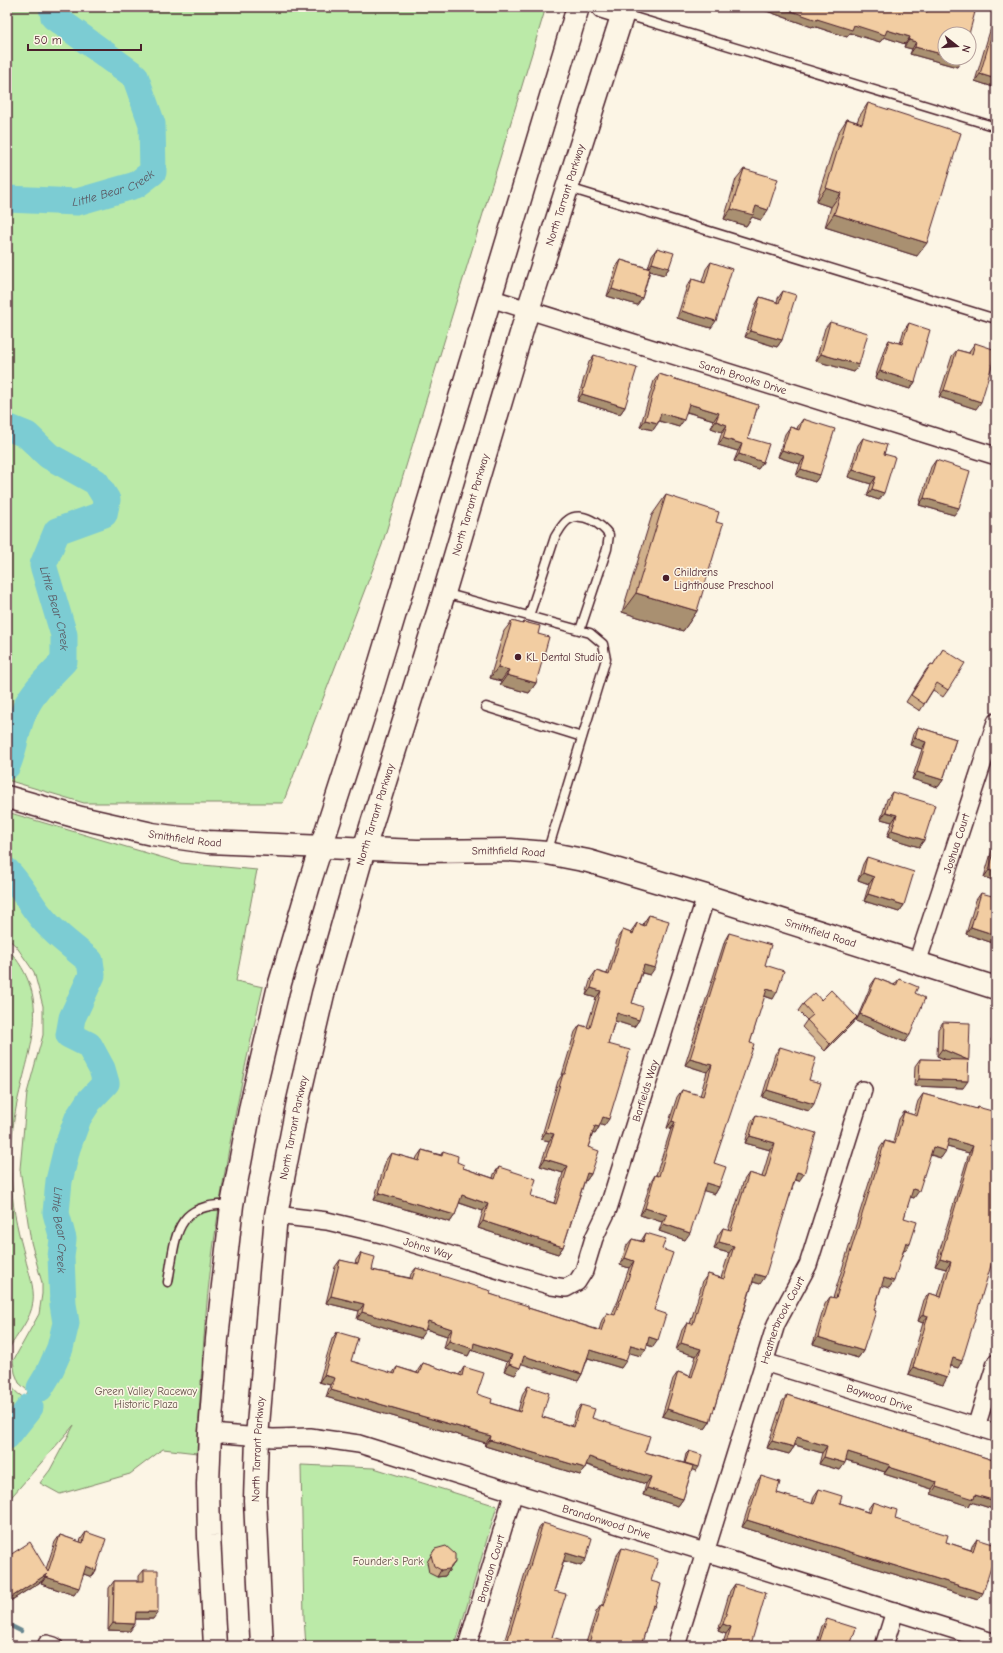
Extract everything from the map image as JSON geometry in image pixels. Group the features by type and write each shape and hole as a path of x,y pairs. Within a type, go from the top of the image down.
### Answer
{"main road":[{"path":"215,1646 209,1536 208,1484 210,1433 217,1339 232,1205 250,1112 278,990 320,847 372,689 578,7"},
{"name":"North Tarrant Parkway","path":"262,1646 255,1500 257,1436 276,1216 298,1101 323,994 364,849 444,592 528,310 567,187 617,9"},
{"name":"Smithfield Road","path":"7,797 81,818 152,834 208,842 417,851 511,850 547,852 588,861 706,896 996,988"}],"street":[{"name":"Sarah Brooks Drive","path":"490,298 996,456"},
{"name":"Joshua Court","path":"917,963 996,722"},
{"name":"Barfields Way","path":"577,1282 584,1271 594,1238 608,1209 706,896"},
{"name":"Heatherbrook Court","path":"676,1646 776,1324 808,1265 863,1090"},
{"name":"Johns Way","path":"276,1216 327,1221 382,1234 552,1286 566,1288 577,1282"},
{"name":"Baywood Drive","path":"764,1362 996,1433"},
{"path":"976,1427 996,1363"},
{"name":"Brandonwood Drive","path":"210,1433 310,1437 359,1444 996,1643"},
{"name":"Brandon Court","path":"467,1646 514,1492"},
{"path":"884,1646 895,1611"}],"lane":[{"path":"617,9 996,127"},
{"path":"567,187 996,319"},
{"path":"529,616 555,537 561,527 570,518 579,517 592,520 603,526 609,535 607,549 580,630"},
{"path":"444,592 590,633 603,644 606,659 547,852"},
{"path":"486,707 582,737"},
{"path":"168,1282 178,1229 186,1216 201,1208 215,1204 232,1205"}],"green space":[{"path":"7,7 546,7 382,545 283,803 84,803 7,780"},
{"name":"Green Valley Raceway Historic Plaza","path":"7,812 181,863 257,870 236,981 263,987 236,1114 214,1242 205,1321 197,1453 163,1449 130,1474 60,1494 40,1483 50,1470 74,1425 7,1502 7,1376 14,1389 25,1398 28,1391 19,1383 15,1373 13,1361 39,1314 42,1294 42,1283 31,1242 20,1169 27,1093 43,1035 43,1006 34,972 16,946 7,938"},
{"path":"7,948 22,967 30,987 34,1006 34,1025 31,1045 14,1118 11,1159 11,1179 14,1206 32,1285 33,1302 30,1315 8,1350 7,1355"},
{"name":"Founder's Park","path":"301,1465 374,1468 497,1506 455,1646 306,1646 304,1618"}],"building":[{"path":"780,7 906,7 927,12 928,7 955,7 975,12 971,26 937,26 937,53 915,47 916,42 909,40 910,37 887,30 885,35 854,25 852,30"},
{"path":"996,20 996,79 980,74"},
{"path":"868,103 961,133 927,243 834,214 841,193 826,188 847,119 862,124"},
{"path":"744,169 778,179 768,210 756,206 753,215 731,209"},
{"path":"657,248 674,253 669,268 652,263"},
{"path":"621,260 650,269 642,298 612,289"},
{"path":"711,262 732,269 716,321 682,311 692,279 705,283"},
{"path":"783,291 796,295 782,340 750,331 760,297 779,303"},
{"path":"830,322 868,333 859,365 821,354"},
{"path":"909,323 930,330 915,382 880,371 889,340 902,344"},
{"path":"975,343 996,350 981,402 944,390 957,350 972,354"},
{"path":"594,355 637,368 625,407 582,394"},
{"path":"659,374 758,405 748,438 769,444 763,462 739,454 742,444 723,438 727,425 716,421 719,413 689,404 684,420 661,413 658,423 645,420"},
{"path":"803,419 835,429 820,475 801,469 805,457 782,450 790,427 799,430"},
{"path":"863,438 887,445 884,454 895,457 884,493 872,489 876,477 853,470"},
{"path":"936,460 970,471 959,508 924,498"},
{"name":"Childrens Lighthouse Preschool","path":"666,495 719,512 716,522 723,524 697,611 636,593"},
{"name":"KL Dental Studio","path":"512,621 540,626 538,634 549,637 536,683 507,675 509,670 498,667"},
{"path":"943,649 965,663 948,690 937,683 924,704 911,695 931,664 933,665"},
{"path":"918,727 956,739 943,780 917,772 926,742 915,738"},
{"path":"892,792 935,805 924,840 892,830 897,815 886,812"},
{"path":"996,845 996,872 989,870"},
{"path":"867,857 914,872 904,905 868,894 874,877 863,873"},
{"path":"981,893 996,897 996,935 971,927"},
{"path":"649,915 669,921 655,968 644,965 632,1003 643,1007 639,1020 617,1013 608,1044 630,1050 609,1119 603,1117 599,1127 595,1126 588,1147 599,1151 591,1174 587,1173 563,1247 483,1221 488,1204 462,1195 455,1215 379,1193 391,1153 419,1161 422,1150 442,1156 443,1151 458,1156 457,1162 464,1165 463,1168 495,1179 499,1167 536,1179 531,1196 556,1204 568,1166 545,1159 554,1134 546,1132 563,1074 565,1074 580,1025 590,1028 601,991 591,988 596,971 609,975 623,930 633,934 637,923 645,926"},
{"path":"729,933 771,945 765,965 784,971 777,992 767,989 750,1043 754,1044 714,1163 726,1167 719,1187 706,1183 690,1233 664,1224 667,1215 645,1208 655,1175 659,1176 675,1122 672,1121 682,1090 703,1096 712,1065 690,1059"},
{"path":"876,978 896,986 899,979 918,987 915,993 925,998 910,1035 860,1014"},
{"path":"831,990 857,1017 830,1044 807,1020 813,1015 803,1004 815,993 821,1000"},
{"path":"943,1022 970,1023 968,1081 919,1079 920,1059 968,1060 942,1049"},
{"path":"780,1047 816,1058 809,1080 821,1083 814,1104 767,1090"},
{"path":"923,1094 977,1109 977,1107 996,1112 996,1249 962,1361 953,1358 947,1378 913,1367 928,1316 923,1314 929,1293 941,1297 951,1262 940,1259 973,1146 949,1139 946,1151 933,1147 919,1191 913,1189 904,1218 917,1222 910,1244 906,1242 894,1281 884,1278 874,1310 876,1311 863,1351 818,1337 830,1297 836,1298 885,1141 895,1144 904,1112 917,1116"},
{"path":"756,1115 816,1133 804,1174 797,1172 765,1277 755,1274 710,1422 667,1409 678,1372 692,1377 701,1349 681,1343 687,1323 693,1324 708,1274 724,1279 734,1246 719,1242 723,1228 731,1230 749,1173 765,1178 775,1143 750,1136"},
{"path":"646,1233 666,1239 662,1249 673,1253 654,1310 666,1314 658,1340 649,1337 646,1349 631,1345 626,1361 590,1350 582,1374 524,1356 520,1368 509,1364 512,1355 474,1343 473,1349 449,1341 452,1329 428,1321 425,1331 362,1312 364,1304 331,1296 340,1260 358,1264 361,1253 375,1257 372,1270 412,1279 416,1268 491,1291 490,1294 528,1306 528,1308 601,1331 607,1313 615,1315 621,1300 634,1261 625,1258 632,1239 643,1242"},
{"path":"337,1332 358,1338 351,1361 395,1374 397,1367 419,1374 423,1363 462,1376 464,1367 484,1373 477,1394 492,1399 491,1403 520,1412 528,1386 549,1393 542,1417 574,1427 581,1405 595,1409 592,1418 650,1436 645,1452 693,1466 683,1499 647,1488 651,1477 589,1457 585,1468 490,1440 491,1436 331,1390 335,1378 324,1375"},
{"path":"787,1395 996,1461 996,1501 975,1495 974,1499 936,1487 937,1482 848,1452 845,1463 824,1457 827,1446 797,1437 794,1447 772,1441"},
{"path":"689,1451 702,1455 699,1467 685,1463"},
{"path":"761,1476 780,1482 777,1493 814,1504 819,1489 842,1496 840,1503 870,1513 873,1502 897,1510 895,1519 948,1535 946,1542 973,1551 977,1539 996,1545 996,1551 983,1593 747,1520"},
{"path":"543,1523 592,1538 586,1559 566,1553 554,1591 566,1594 552,1637 562,1640 561,1646 506,1646"},
{"path":"86,1532 106,1539 96,1570 86,1566 79,1588 46,1577 47,1574 7,1600 7,1557 30,1542 48,1572 60,1535 83,1543"},
{"path":"446,1546 455,1554 455,1562 449,1569 441,1570 434,1566 431,1555 435,1549"},
{"path":"622,1548 658,1559 651,1581 661,1584 655,1606 653,1605 641,1646 591,1646 592,1644 589,1643 601,1605 604,1606"},
{"path":"144,1570 158,1570 158,1612 136,1612 135,1624 113,1623 114,1581 144,1581"},
{"path":"735,1584 766,1593 751,1644 756,1646 725,1646 731,1627 723,1624"},
{"path":"827,1619 856,1628 850,1646 818,1646"},
{"path":"923,1642 935,1646 922,1646"}],"waterway":[{"name":"Little Bear Creek","path":"7,199 77,202 136,185 153,172 152,124 135,76 54,17 52,7"},
{"name":"Little Bear Creek","path":"7,427 27,435 49,456 96,482 107,500 104,514 57,531 43,565 64,635 64,661 42,684 28,702 22,716 7,766"},
{"name":"Little Bear Creek","path":"7,871 44,920 62,938 90,961 92,975 72,1018 69,1035 89,1045 102,1069 106,1083 89,1101 78,1118 67,1148 59,1181 56,1213 63,1239 61,1257 63,1304 66,1323 60,1348 49,1373 40,1388"},
{"name":"Little Bear Creek","path":"7,1436 30,1407"},
{"path":"7,1624 21,1631"}],"place":[{"name":"Childrens Lighthouse Preschool","path":"666,578"},
{"name":"KL Dental Studio","path":"518,657"}]}
